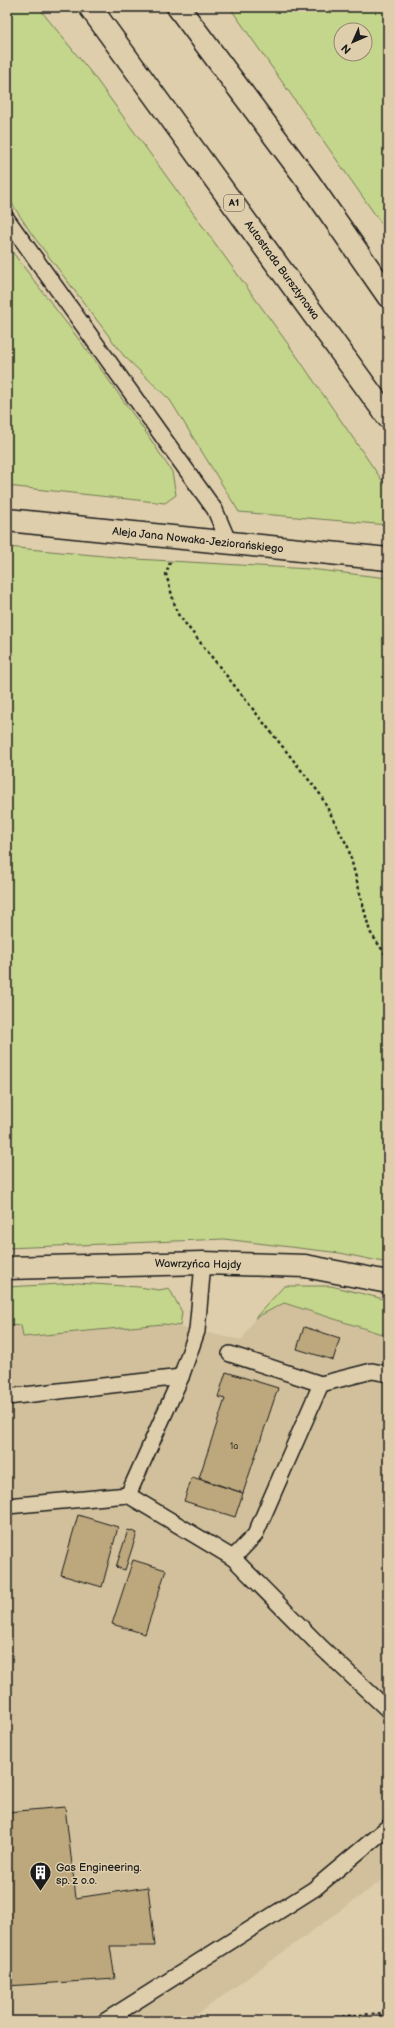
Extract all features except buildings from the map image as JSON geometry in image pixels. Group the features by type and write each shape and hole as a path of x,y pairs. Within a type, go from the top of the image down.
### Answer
{"main road":[{"name":"Autostrada Bursztynowa","path":"90,7 382,408"},
{"path":"178,7 308,181 388,296"},
{"name":"Aleja Jana Nowaka-Jeziorańskiego","path":"7,520 388,559"},
{"name":"Wawrzyńca Hajdy","path":"7,1268 203,1262 305,1266 388,1282"}],"lane":[{"path":"7,219 215,510 229,543"},
{"path":"128,1495 181,1377 197,1331 203,1262"},
{"path":"230,1354 321,1384 372,1371 388,1374"},
{"path":"7,1397 181,1377"},
{"path":"233,1558 255,1535 321,1384"},
{"path":"7,1506 128,1495 233,1558 322,1648 388,1710"},
{"path":"105,2021 314,1889 388,1827"}],"path":[{"path":"179,538 166,574 177,613 320,794 348,847 370,932 388,958"},
{"path":"374,2021 388,2008"},
{"path":"294,2021 382,2013"}],"shaded area":[{"path":"283,1303 388,1336 388,1876 188,2021 7,2021 7,1326 22,1325 24,1337 163,1324 242,1340 255,1318"}],"green space":[{"path":"7,7 38,7 93,75 296,355 388,489 388,525 239,512 170,400 124,356 31,233 7,196"},
{"path":"229,7 388,7 388,233 231,9"},
{"path":"7,245 93,358 172,472 176,495 165,503 7,486"},
{"path":"7,547 136,559 309,569 388,578 388,1263 340,1253 224,1239 7,1248"},
{"path":"78,1283 139,1287 159,1290 169,1288 182,1312 180,1326 163,1324 23,1337 21,1325 7,1326 7,1287"},
{"path":"284,1286 331,1286 388,1300 388,1336 284,1303 255,1318"}],"place":[{"name":"Gas Engineering. sp. z o.o.","path":"41,1892"}]}
